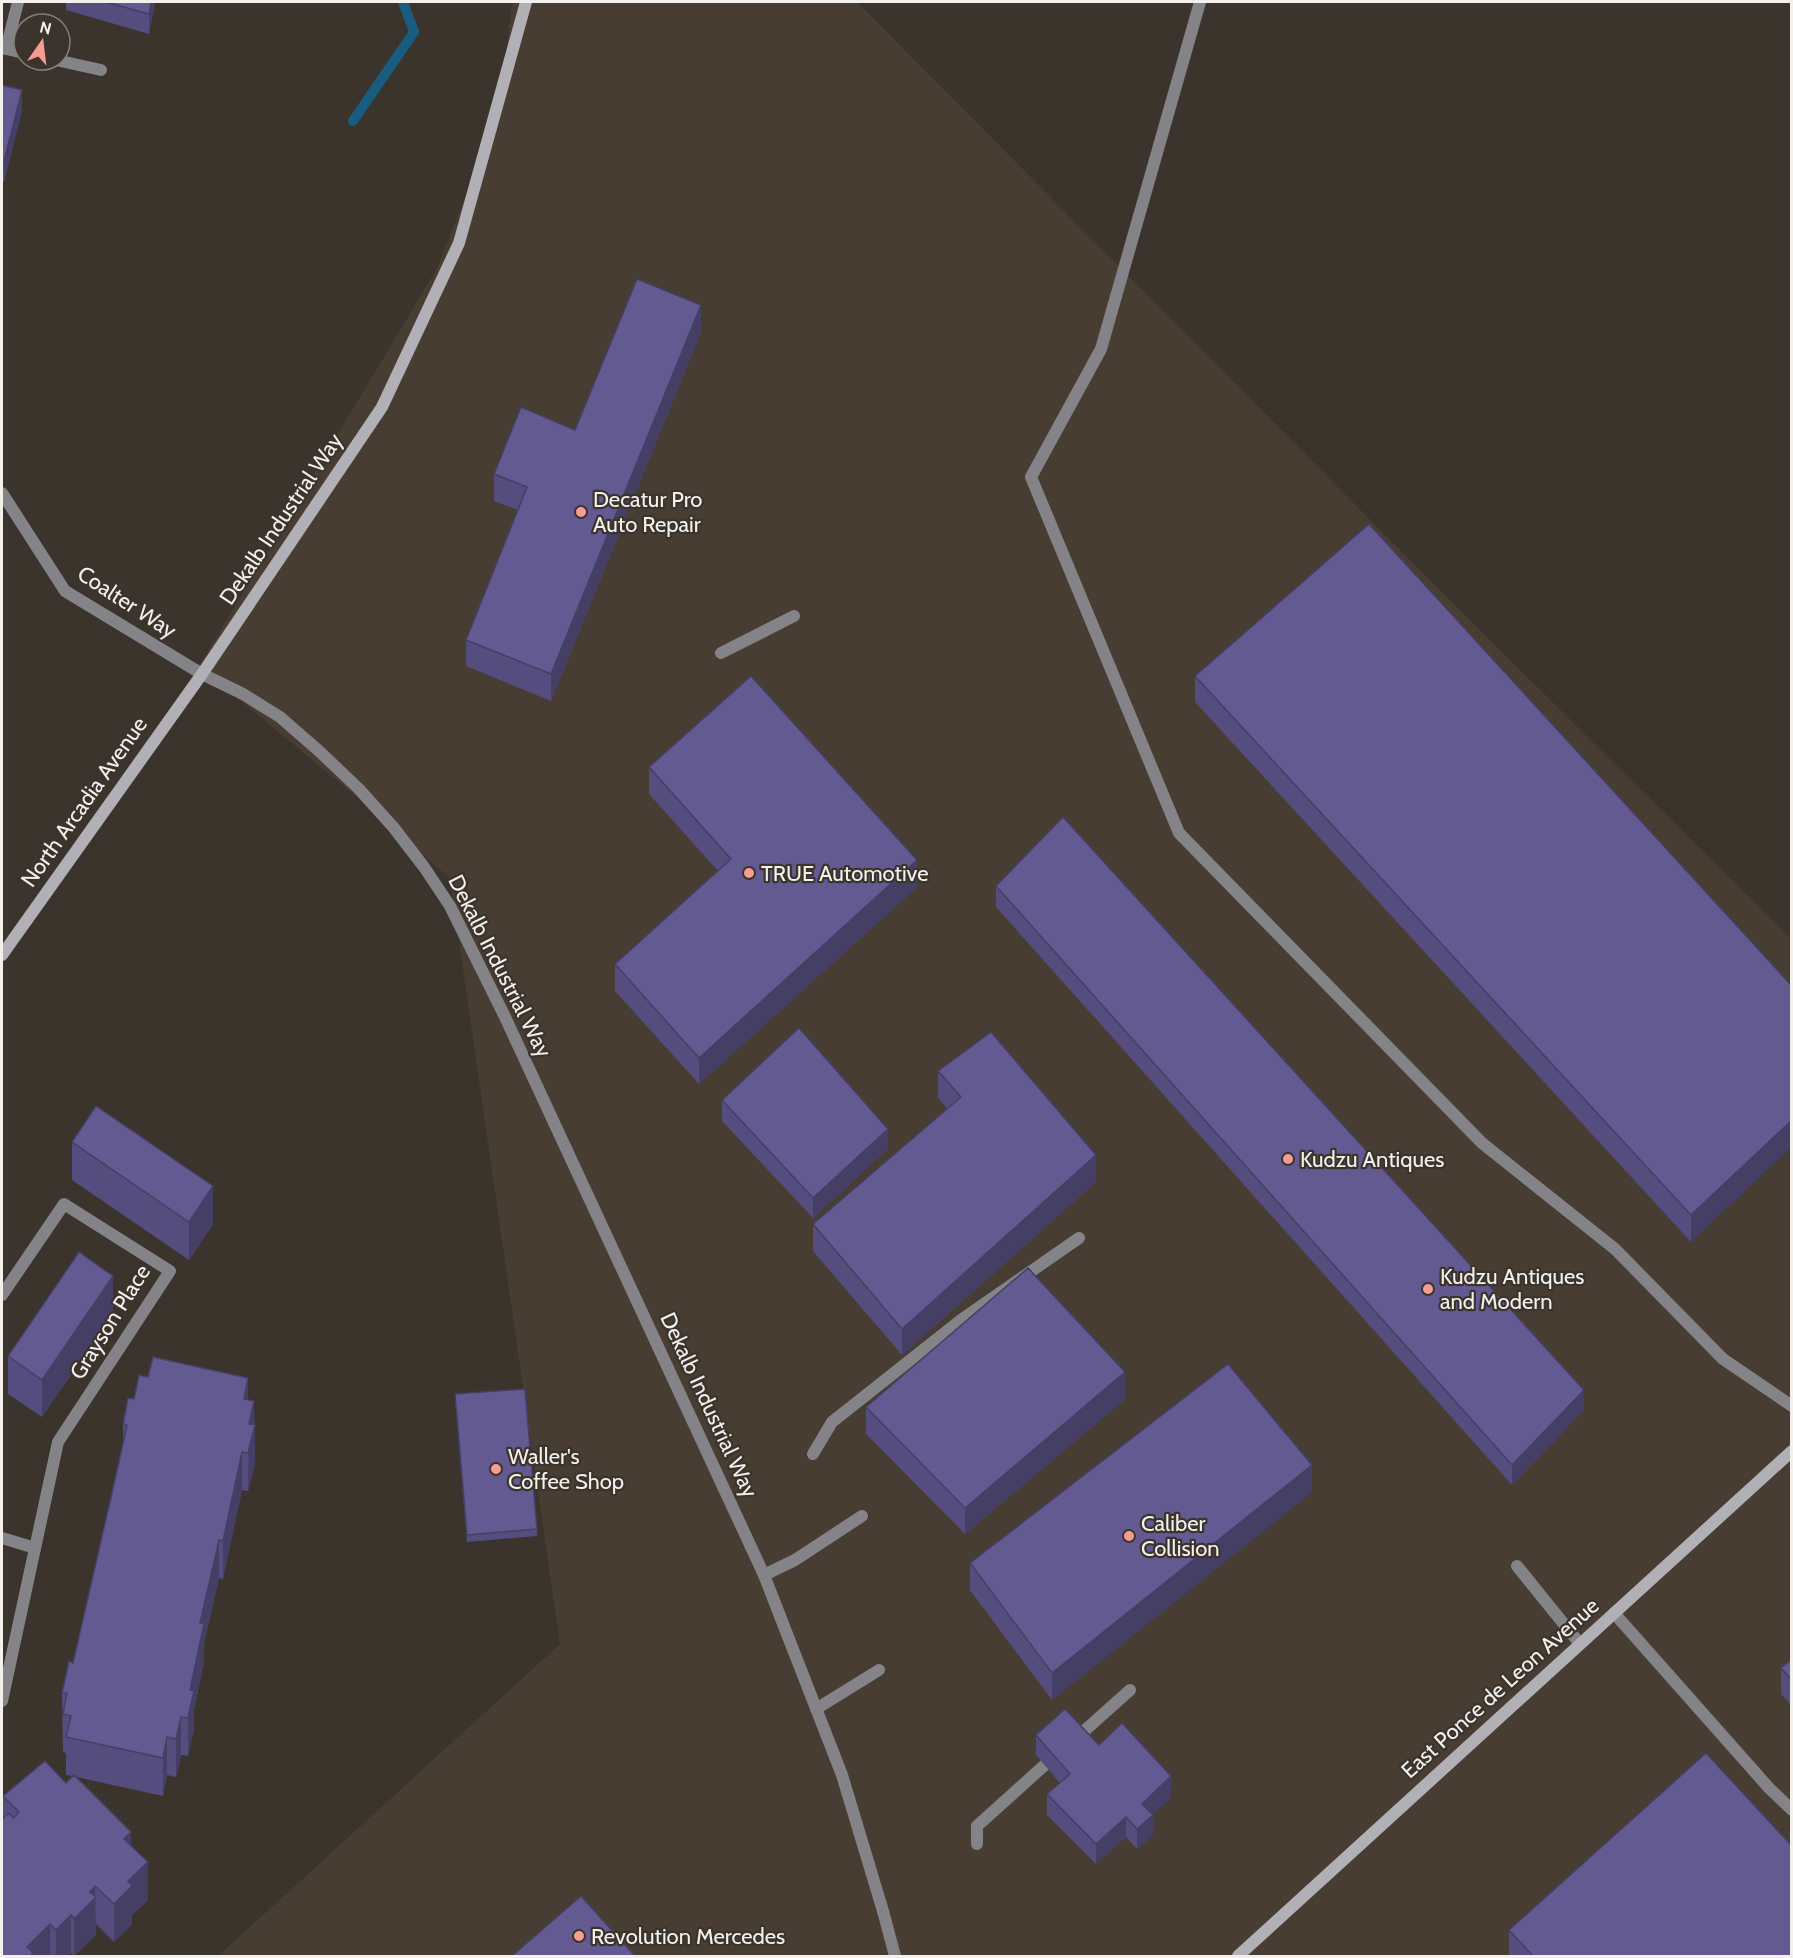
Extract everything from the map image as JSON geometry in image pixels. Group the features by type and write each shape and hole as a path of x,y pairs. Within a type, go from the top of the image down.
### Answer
{"main road":[{"name":"Dekalb Industrial Way","path":"202,674 382,407 459,243 526,2"},
{"name":"North Arcadia Avenue","path":"2,955 202,674"},
{"name":"East Ponce de Leon Avenue","path":"1238,1956 1791,1451"}],"street":[{"path":"4,49 18,2"},
{"path":"1200,2 1101,349 1031,477 1179,833 1482,1143 1615,1249 1722,1359 1791,1406"},
{"path":"72,64 101,70"},
{"name":"Coalter Way","path":"2,494 65,591 202,674"},
{"path":"721,653 794,616"},
{"name":"Dekalb Industrial Way","path":"202,674 243,694 280,717 320,751 394,828 450,906 505,1017 764,1575 842,1775 895,1956"},
{"name":"Grayson Place","path":"2,1295 64,1204 170,1271 58,1442 2,1701"},
{"path":"813,1454 832,1422 961,1320 1079,1238"},
{"path":"764,1575 795,1560 862,1516"},
{"path":"2,1538 35,1548"},
{"path":"1517,1566 1580,1644"},
{"path":"1614,1613 1791,1810"},
{"path":"816,1708 879,1670"},
{"path":"977,1844 977,1826 1130,1690"}],"shaded area":[{"path":"512,2 857,2 1443,593 1791,939 1791,1956 218,1956 560,1644 450,879 394,828 199,666 436,270 499,113"}],"building":[{"path":"106,2 151,2 149,14"},
{"path":"2,85 22,90 4,161 2,161"},
{"path":"637,279 701,305 551,674 466,640 527,487 494,474 521,407 575,430"},
{"path":"1369,524 1791,985 1791,1121 1691,1215 1195,676"},
{"path":"751,676 917,860 699,1058 615,964 731,859 649,767"},
{"name":"Kudzu Antiques","path":"1063,817 1584,1390 1512,1465 996,886"},
{"path":"799,1028 888,1129 813,1198 722,1100"},
{"path":"991,1032 1096,1155 902,1329 813,1224 961,1097 938,1071"},
{"path":"96,1106 213,1186 189,1222 72,1142"},
{"path":"79,1252 113,1276 42,1380 8,1356"},
{"path":"1028,1268 1125,1372 965,1508 866,1407"},
{"path":"153,1357 248,1378 244,1399 254,1401 249,1424 255,1425 248,1453 242,1452 223,1541 219,1540 200,1623 204,1624 190,1690 194,1691 188,1718 181,1717 176,1739 167,1737 163,1758 66,1737 71,1716 63,1714 67,1693 62,1693 69,1661 73,1663 114,1484 127,1425 123,1424 128,1398 134,1399 139,1375 148,1377"},
{"path":"1228,1364 1312,1465 1052,1673 970,1563"},
{"name":"Waller's Coffee Shop","path":"525,1389 537,1529 467,1535 455,1394"},
{"path":"1791,1660 1791,1679 1781,1668"},
{"path":"1065,1709 1099,1745 1122,1723 1171,1776 1142,1804 1153,1815 1137,1829 1126,1817 1096,1844 1047,1794 1070,1774 1036,1735"},
{"path":"1706,1753 1791,1845 1791,1956 1533,1956 1509,1930"},
{"path":"45,1761 66,1783 74,1775 131,1832 124,1839 148,1862 128,1881 132,1886 114,1904 95,1886 90,1892 96,1897 74,1919 71,1915 56,1930 50,1924 27,1947 33,1953 30,1956 2,1956 2,1820 8,1813 14,1818 19,1812 3,1796"},
{"path":"581,1896 635,1956 512,1956"}],"waterway":[{"path":"353,121 414,32 403,2"}],"place":[{"name":"Decatur Pro Auto Repair","path":"581,512"},
{"name":"TRUE Automotive","path":"749,873"},
{"name":"Kudzu Antiques","path":"1288,1159"},
{"name":"Kudzu Antiques and Modern","path":"1428,1289"},
{"name":"Waller's Coffee Shop","path":"496,1469"},
{"name":"Caliber Collision","path":"1129,1536"},
{"name":"Revolution Mercedes","path":"579,1936"}]}
